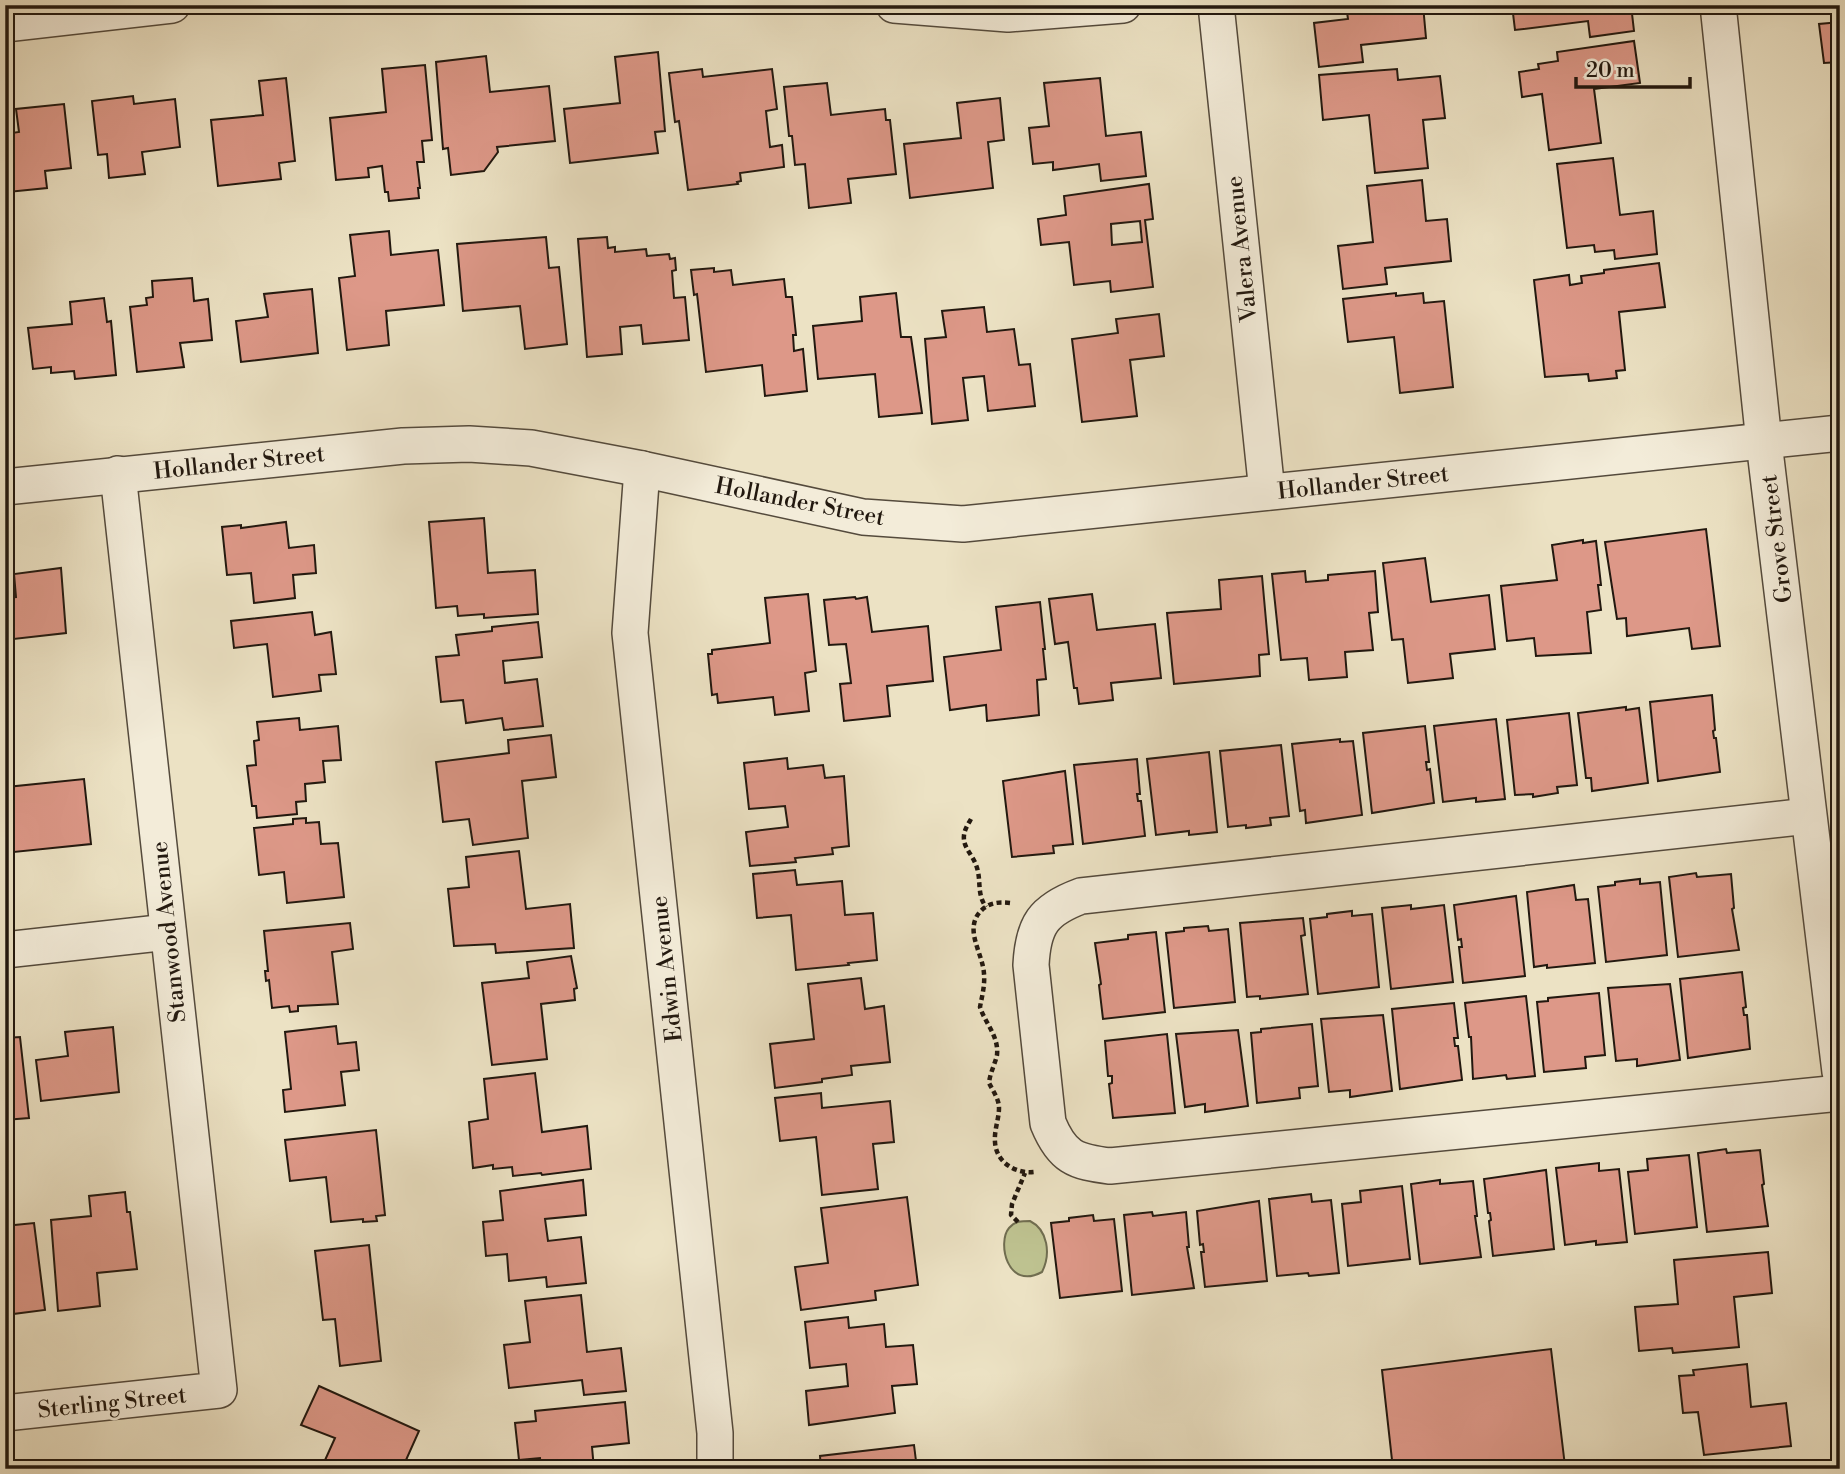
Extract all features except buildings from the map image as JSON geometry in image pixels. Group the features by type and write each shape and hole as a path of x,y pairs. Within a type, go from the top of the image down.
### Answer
{"street":[{"path":"5,24 172,5"},
{"path":"894,5 1007,14 1123,5"},
{"name":"Valera Avenue","path":"1216,5 1267,492"},
{"name":"Grove Street","path":"1718,5 1765,442 1840,1072"},
{"name":"Hollander Street","path":"5,487 403,446 469,444 531,448 863,517 964,524 1840,433"},
{"name":"Edwin Avenue","path":"642,469 630,633 715,1433 715,1469"},
{"name":"Stanwood Avenue","path":"118,474 219,1390"},
{"path":"1808,816 1081,896 1061,903 1043,917 1032,940 1031,965 1046,1110 1055,1141 1068,1155 1086,1163 1110,1166 1840,1093"},
{"path":"5,950 168,932"},
{"name":"Sterling Street","path":"5,1413 219,1390"}],"path":[{"path":"971,819 964,836 965,846 976,864 979,875 978,893 985,907"},
{"path":"1018,1222 1011,1215 1012,1204 1026,1173"}],"green space":[{"path":"1030,1221 1041,1230 1047,1250 1042,1272 1030,1276 1020,1275 1013,1270 1005,1253 1004,1243 1011,1226"}]}
